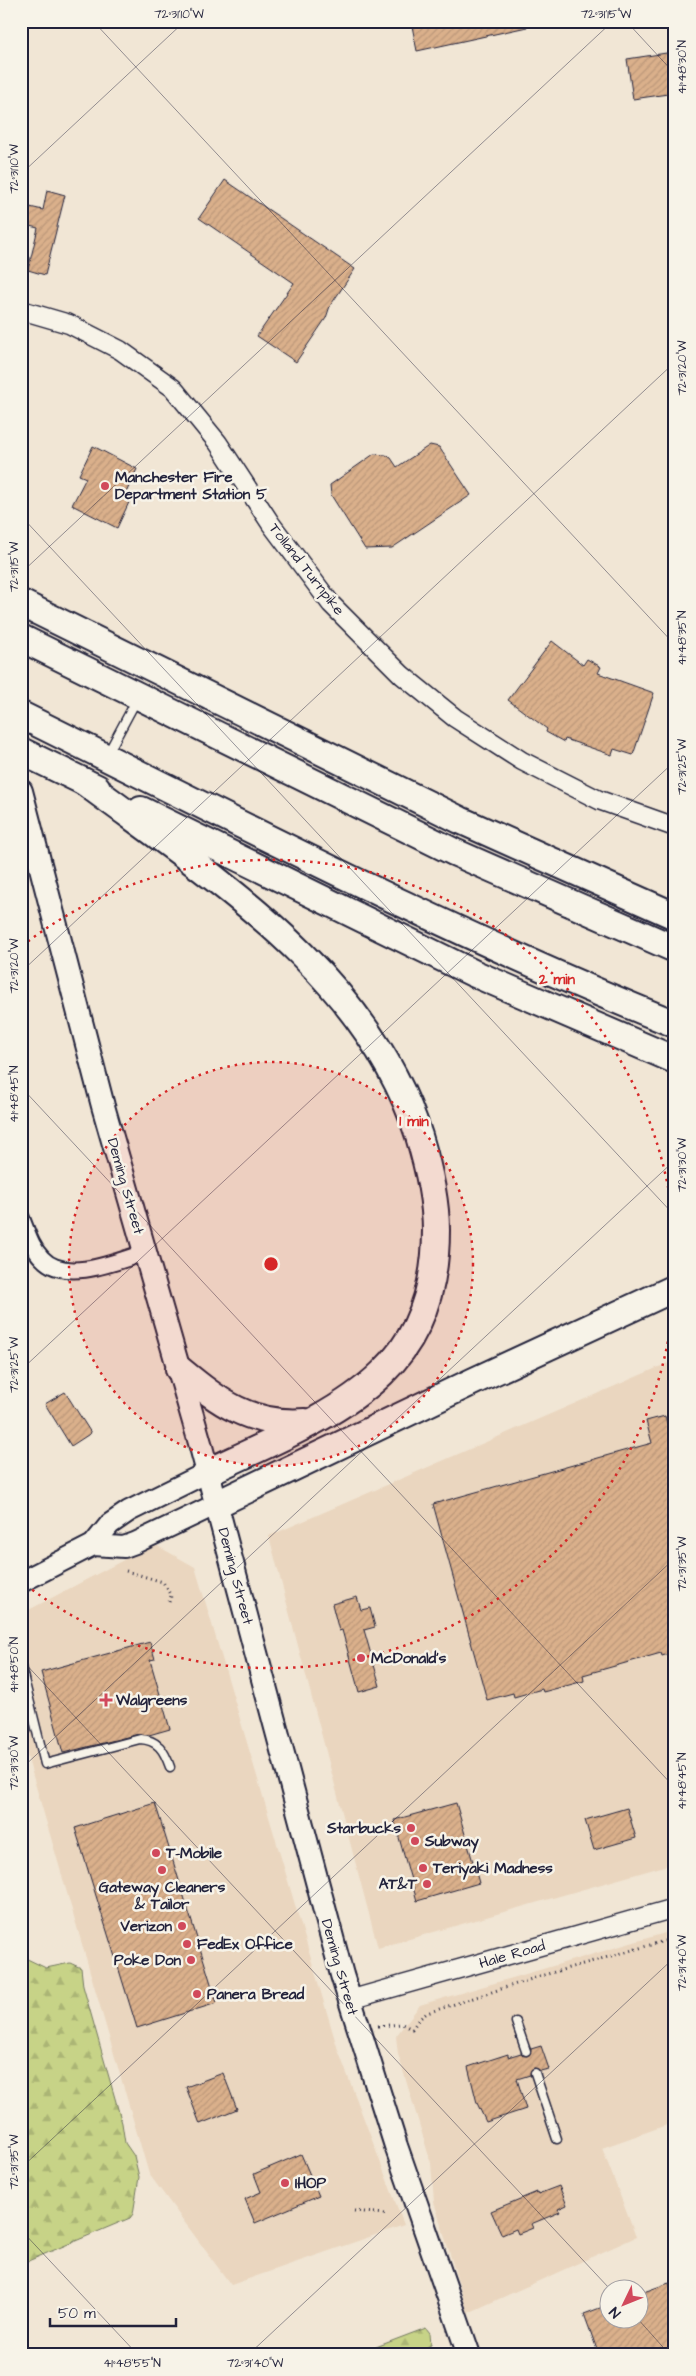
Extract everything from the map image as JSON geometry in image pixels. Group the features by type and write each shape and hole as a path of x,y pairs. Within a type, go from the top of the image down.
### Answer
{"highway":[{"path":"21,591 73,628"},
{"path":"21,603 460,820 675,916"},
{"path":"21,638 454,852 675,949"},
{"path":"21,715 449,926 527,962 675,1024"},
{"path":"21,751 473,973 675,1060"},
{"path":"82,781 237,897 304,957 343,999 373,1040 397,1081 416,1127 430,1175 436,1224 434,1267 425,1306 406,1343 383,1372 354,1396 308,1422 208,1472"},
{"path":"217,1504 492,1372 675,1288"},
{"path":"179,1369 217,1398 244,1414 274,1422 308,1422"}],"main road":[{"name":"Deming Street","path":"21,791 103,1106 217,1504 358,2028 419,2216 470,2355"},
{"path":"21,1582 93,1545 116,1519 208,1472"},
{"path":"93,1545 124,1547 217,1504"}],"street":[{"name":"Tolland Turnpike","path":"21,310 69,324 120,350 173,388 218,443 271,524 331,604 402,674 455,718 522,761 599,800 675,827"},
{"path":"21,1217 36,1251 51,1266 60,1269 94,1268 146,1252"},
{"name":"Hale Road","path":"350,2000 675,1908"}],"lane":[{"path":"106,756 138,696"},
{"path":"21,1667 45,1764 140,1739 150,1740 160,1746 170,1767"},
{"path":"516,2022 526,2051"},
{"path":"535,2073 558,2139"}],"path":[{"path":"126,1571 163,1582 171,1596 169,1602"},
{"path":"358,2028 402,2024 412,2029 426,2013 675,1938"},
{"path":"354,2212 386,2214"}],"shaded area":[{"path":"675,1360 675,1863 378,1948 269,1536"},
{"path":"154,1544 195,1567 338,2050 404,2225 231,2285 149,2174 21,1735 21,1614"},
{"path":"675,1930 675,2122 602,2148 636,2237 468,2313 434,2202 431,2163 398,2054 396,2036 420,2005"}],"green space":[{"path":"21,1956 46,1968 70,1963 81,1968 83,1986 122,2123 125,2143 134,2156 139,2177 133,2214 130,2218 21,2264"},
{"path":"426,2328 430,2333 431,2345 412,2355 355,2355"}],"building":[{"path":"411,21 527,21 527,27 417,51"},
{"path":"673,52 675,93 633,99 627,59"},
{"path":"225,180 355,269 330,306 326,318 296,362 257,336 294,283 199,218"},
{"path":"47,190 65,195 45,275 28,270 38,228 21,224 21,205 43,210"},
{"path":"430,445 439,447 471,495 392,548 365,549 331,495 330,485 374,454 386,455 391,458 397,467"},
{"name":"Manchester Fire Department Station 5","path":"93,446 137,469 125,495 131,498 117,528 72,505 86,478 79,475"},
{"path":"552,641 583,665 587,659 601,667 598,673 654,693 633,755 614,749 612,755 565,739 564,742 546,732 547,729 508,700"},
{"path":"65,1392 91,1433 71,1446 45,1404"},
{"path":"665,1416 675,1451 675,1652 662,1656 661,1653 583,1675 584,1681 543,1692 542,1689 514,1697 513,1693 487,1700 433,1504 652,1443 646,1421"},
{"name":"McDonald's","path":"357,1597 361,1610 370,1608 375,1627 364,1630 380,1686 359,1692 342,1630 339,1631 332,1604"},
{"path":"150,1642 155,1659 150,1660 170,1729 149,1735 139,1734 63,1753 41,1672"},
{"path":"155,1803 217,2003 137,2028 75,1828"},
{"path":"456,1803 479,1883 417,1901 394,1820"},
{"path":"627,1808 636,1838 594,1850 585,1820"},
{"path":"541,2046 549,2069 540,2071 534,2068 530,2075 517,2079 526,2109 486,2122 477,2103 468,2067 508,2054 508,2057 521,2053 527,2056 531,2049"},
{"path":"223,2073 237,2109 200,2124 186,2087"},
{"name":"IHOP","path":"301,2154 319,2196 255,2223 245,2199 261,2192 254,2174"},
{"path":"559,2186 567,2205 558,2209 560,2212 531,2224 533,2228 518,2234 516,2229 502,2235 491,2211 537,2192 538,2194"},
{"path":"669,2283 671,2288 675,2287 675,2355 615,2355 613,2350 599,2355 584,2314 598,2309 598,2328 648,2328 648,2290"}],"place":[{"name":"Manchester Fire Department Station 5","path":"105,486"},
{"name":"McDonald's","path":"361,1658"},
{"name":"Walgreens","path":"106,1700"},
{"name":"Starbucks","path":"411,1828"},
{"name":"Subway","path":"415,1841"},
{"name":"T-Mobile","path":"156,1853"},
{"name":"Teriyaki Madness","path":"423,1868"},
{"name":"Gateway Cleaners & Tailor","path":"162,1870"},
{"name":"AT&T","path":"427,1884"},
{"name":"Verizon","path":"182,1926"},
{"name":"FedEx Office","path":"187,1944"},
{"name":"Poke Don","path":"191,1960"},
{"name":"Panera Bread","path":"197,1994"},
{"name":"IHOP","path":"285,2183"}]}
